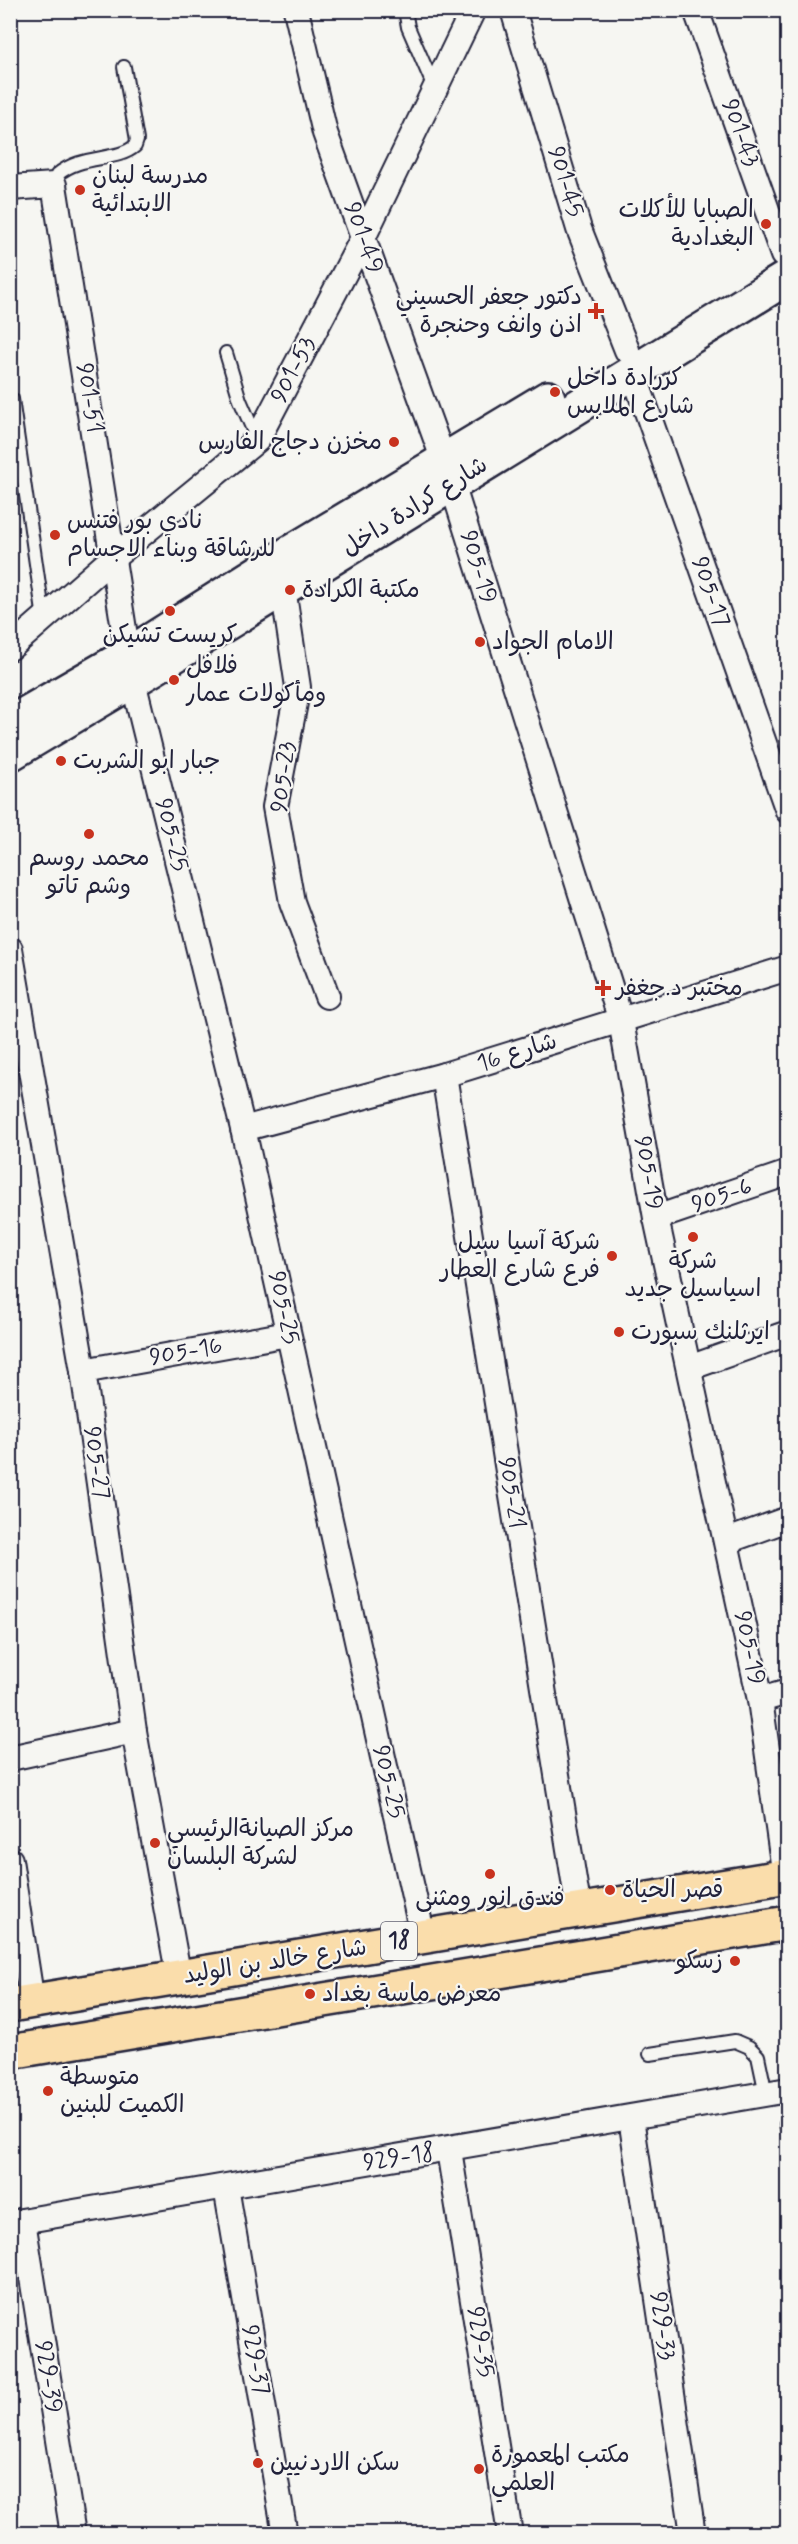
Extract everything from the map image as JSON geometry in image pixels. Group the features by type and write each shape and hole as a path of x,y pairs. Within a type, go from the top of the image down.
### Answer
{"main road":[{"name":"شارع كرادة داخل","path":"10,723 130,668 283,588 448,473 630,361 786,261"},
{"name":"شارع كرادة داخل","path":"10,754 278,560 448,473"},
{"name":"شارع خالد بن الوليد","path":"21,2004 786,1876"},
{"name":"شارع خالد بن الوليد","path":"10,2052 788,1923"}],"street":[{"name":"901-49","path":"296,10 325,133 448,473"},
{"name":"901-53","path":"10,648 114,557 257,440 363,238 473,10"},
{"name":"901-45","path":"513,10 579,228 630,361"},
{"name":"901-43","path":"696,10 786,261"},
{"path":"10,188 54,185"},
{"name":"901-51","path":"54,185 130,668"},
{"name":"905-17","path":"630,361 788,811"},
{"name":"905-19","path":"448,473 621,1021 656,1218 760,1701 786,1876"},
{"name":"905-23","path":"283,588 298,687 275,807 292,902 327,996"},
{"name":"905-25","path":"130,668 243,1129 423,1937"},
{"name":"905-27","path":"10,950 83,1371 134,1731 179,1978"},
{"name":"شارع 16","path":"243,1129 444,1075 788,968"},
{"name":"905-21","path":"444,1075 579,1911"},
{"name":"905-6","path":"656,1218 788,1173"},
{"path":"688,1368 788,1333"},
{"name":"905-16","path":"83,1371 288,1334"},
{"path":"727,1541 788,1519"},
{"path":"760,1701 788,1692"},
{"path":"10,1758 134,1731"},
{"path":"10,1860 21,2004"},
{"name":"929-18","path":"17,2222 450,2150 777,2092"},
{"name":"929-33","path":"631,2118 693,2534"},
{"name":"929-35","path":"450,2150 510,2534"},
{"name":"929-37","path":"226,2187 285,2534"},
{"name":"929-39","path":"17,2222 73,2534"}],"lane":[{"path":"405,10 408,27 435,88"},
{"path":"54,185 57,175 72,163 124,151 135,146 136,140 124,67"},
{"path":"226,352 240,400 257,440"},
{"path":"12,399 44,619"},
{"path":"650,2054 735,2041 749,2047 758,2056 777,2092"}],"place":[{"name":"مدرسة لبنان الابتدائية","path":"80,190"},
{"name":"الصبايا للأكلات البغدادية","path":"766,224"},
{"name":"دكتور جعفر الحسيني اذن وانف وحنجرة","path":"596,311"},
{"name":"كررادة داخل شارع الملابس","path":"555,392"},
{"name":"مخزن دجاج الفارس","path":"394,442"},
{"name":"نادي بور فتنس للرشاقة وبناء الاجسام","path":"55,535"},
{"name":"مكتبة الكرادة","path":"290,590"},
{"name":"كريست تشيكن","path":"170,611"},
{"name":"الامام الجواد","path":"480,642"},
{"name":"فلافل ومأكولات عمار","path":"174,680"},
{"name":"جبار ابو الشربت","path":"61,761"},
{"name":"محمد روسم وشم تاتو","path":"89,834"},
{"name":"مختبر د.جغفر","path":"603,988"},
{"name":"شركة اسياسيل جديد","path":"693,1237"},
{"name":"شركة آسيا سيل فرع شارع العطار","path":"612,1256"},
{"name":"ايرثلنك سبورت","path":"619,1332"},
{"name":"مركز الصيانةالرئيسي لشركة البلسان","path":"155,1843"},
{"name":"فندق انور ومثنى","path":"490,1874"},
{"name":"قصر الحياة","path":"610,1890"},
{"name":"زسكو","path":"735,1961"},
{"name":"معرض ماسة بغداد","path":"310,1994"},
{"name":"متوسطة الكميت للبنين","path":"48,2091"},
{"name":"سكن الاردنيين","path":"258,2463"},
{"name":"مكتب المعمورة العلمي","path":"479,2469"}]}
